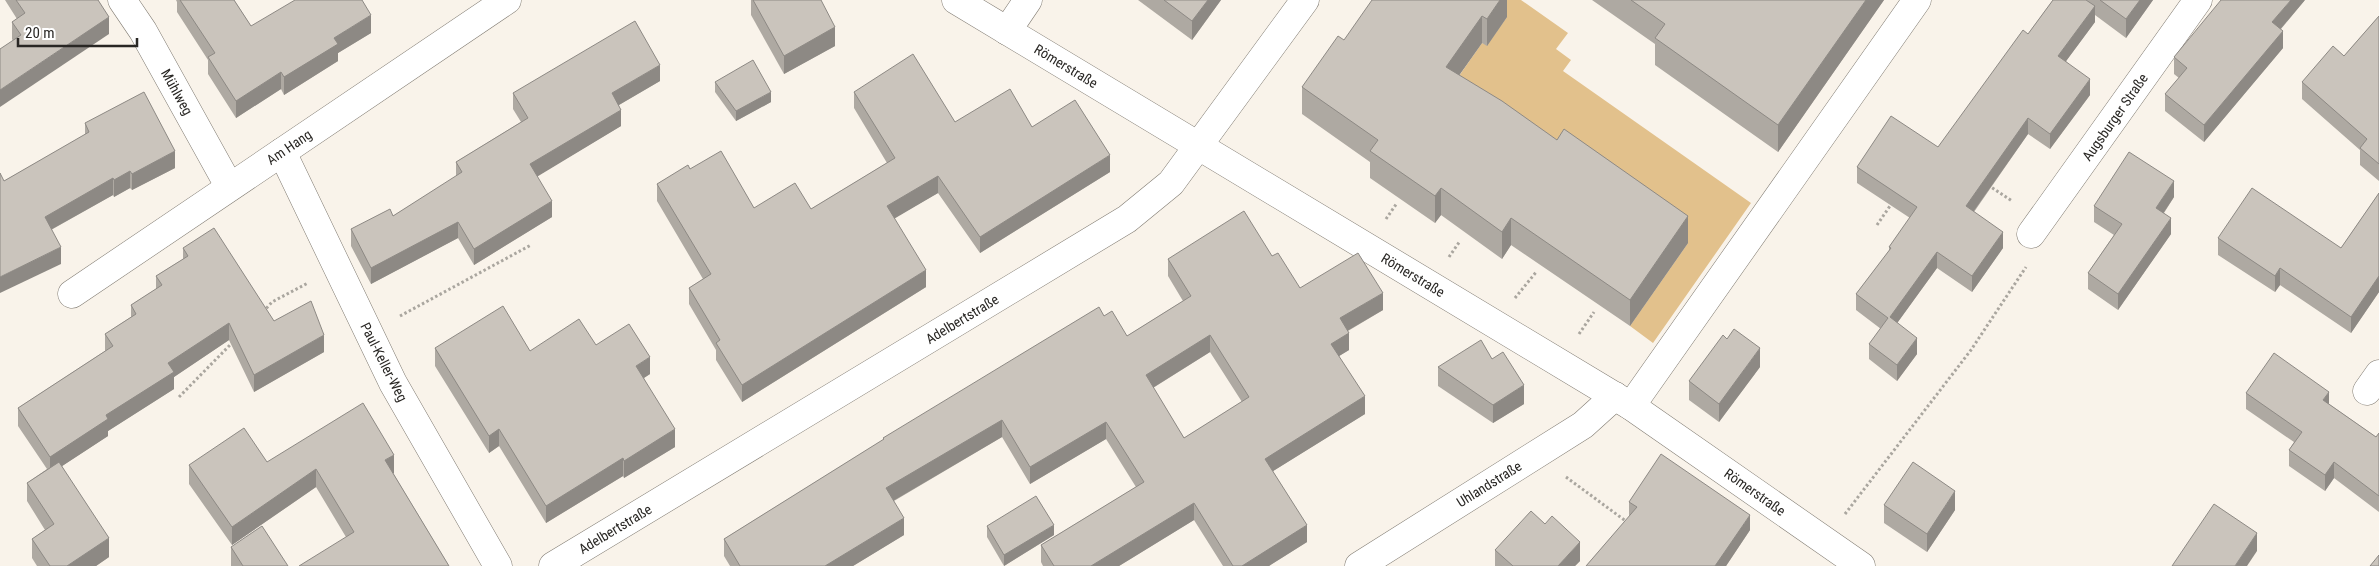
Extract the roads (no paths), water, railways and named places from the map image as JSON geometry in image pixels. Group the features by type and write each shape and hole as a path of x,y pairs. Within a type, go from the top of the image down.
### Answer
{"street":[{"name":"Mühlweg","path":"122,0 143,31 229,186"},
{"name":"Am Hang","path":"72,294 229,186 507,0"},
{"name":"Römerstraße","path":"956,0 1623,401 1861,566"},
{"path":"1007,31 1028,0"},
{"name":"Adelbertstraße","path":"554,566 1127,219 1171,183 1200,146 1305,0"},
{"name":"Uhlandstraße","path":"1359,566 1623,401 1917,0"},
{"name":"Augsburger Straße","path":"2036,227 2198,0"},
{"name":"Paul-Keller-Weg","path":"282,152 393,383 498,566"}]}
